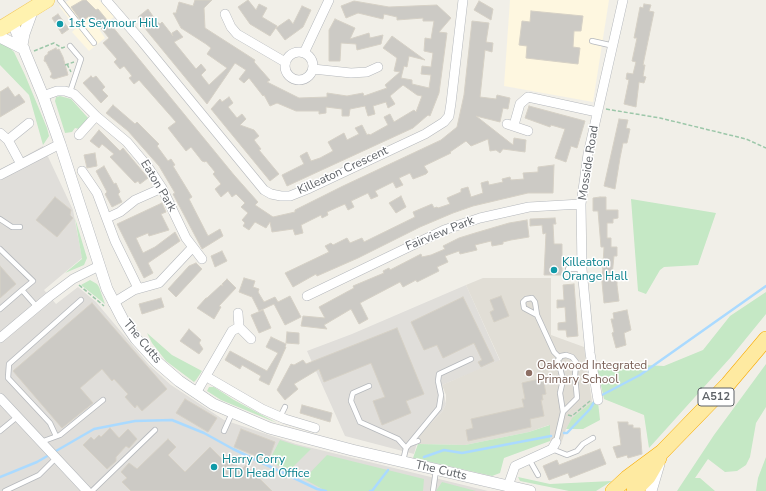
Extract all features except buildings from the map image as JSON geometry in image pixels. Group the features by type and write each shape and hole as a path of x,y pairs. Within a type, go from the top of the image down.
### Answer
{"highway":[{"name":"A512","path":"634,491 648,477 659,458 728,384 766,339"},
{"name":"A512","path":"613,491 627,478 659,458"},
{"path":"624,491 659,458"}],"main road":[{"path":"3,27 46,0"}],"street":[{"name":"Killeaton Crescent","path":"106,0 140,38 264,190 271,194 290,196 425,134 444,122 449,116 463,0"},
{"path":"304,53 329,0"},
{"name":"Mosside Road","path":"597,396 590,354 582,269 581,204 597,110 614,46 623,0"},
{"path":"27,48 24,34 33,9"},
{"path":"225,14 231,27 237,34 285,62"},
{"path":"3,27 27,48"},
{"name":"The Cutts","path":"3,27 27,48 60,144 111,305 136,339 157,362 196,393 232,413 281,432 436,470 530,491"},
{"path":"295,52 304,53 313,61 313,68 309,77 300,81 288,75 285,62 291,54 295,52"},
{"path":"313,68 351,73 367,72 378,67"},
{"path":"43,96 57,91 70,92"},
{"name":"Eaton Park","path":"70,92 79,98 96,116 127,142 140,156 162,188 192,248 202,259"},
{"path":"528,130 510,125 520,104 528,97 597,110"},
{"path":"79,135 96,116"},
{"path":"8,140 29,123"},
{"path":"0,133 8,140 21,164"},
{"path":"0,175 60,144"},
{"path":"82,172 97,193 115,241 138,288"},
{"path":"107,218 120,212 135,200 162,188"},
{"name":"Fairview Park","path":"307,296 444,230 480,218 529,207 581,204"},
{"path":"111,305 138,288 159,283 192,248"},
{"path":"0,338 73,279 99,266"},
{"path":"238,313 239,327 251,339"},
{"path":"196,393 207,377 232,331 239,327"},
{"path":"207,377 245,400 283,418 315,428"},
{"path":"0,398 87,491"},
{"path":"281,432 283,418"},
{"path":"508,486 515,466 554,445"},
{"path":"651,491 659,458"}],"lane":[{"path":"60,0 94,43"},
{"path":"592,41 614,46"},
{"path":"70,46 81,59 70,92"},
{"path":"0,219 12,227 20,227"},
{"path":"0,249 33,281 0,309"},
{"path":"568,269 582,269"},
{"path":"22,290 37,307"},
{"path":"56,436 50,423 8,378 9,364 81,300"},
{"path":"537,315 554,352 560,358"},
{"path":"562,412 577,398 575,376 576,362 572,357 566,354 558,360 563,380 560,393 562,412 554,445 567,455 577,451 583,444 593,438"},
{"path":"403,462 406,448 439,408 441,395 438,381 439,374 471,359"},
{"path":"369,386 353,393 352,396 351,401 360,422 398,439 406,448"},
{"path":"5,491 39,475 56,436 103,400"},
{"path":"283,418 285,407"},
{"path":"224,431 232,413"},
{"path":"0,431 17,417"},
{"path":"92,491 156,430"},
{"path":"410,444 418,441"},
{"path":"529,459 538,475"},
{"path":"433,491 436,470"}],"path":[{"path":"27,48 54,43 62,48 70,46"},
{"path":"597,110 660,118 746,139 766,148"},
{"path":"78,284 102,305 111,305"},
{"path":"562,412 572,416 597,396"}],"shaded area":[{"path":"69,0 99,0 115,16 99,29 105,38 89,51 72,32 76,28 59,6"},
{"path":"510,0 609,0 593,102 504,86"},
{"path":"43,146 73,210 82,258 44,290 56,304 78,287 96,302 149,365 171,385 224,420 296,444 488,491 0,491 0,170"},
{"name":"Oakwood Integrated Primary School","path":"483,278 551,278 551,335 584,347 592,402 572,419 566,429 561,444 550,441 549,425 529,432 465,445 418,444 419,435 442,412 446,404 446,395 442,385 500,360 466,285"},
{"path":"466,285 500,361 442,385 446,404 442,412 419,435 414,454 345,436 307,351 352,334"}],"green space":[{"path":"0,43 10,48 14,52 25,75 47,128 49,136 43,145 29,95 0,65"},
{"path":"60,96 71,99 89,119 79,129 75,128 72,132 65,133 55,101 56,97"},
{"path":"631,199 716,213 698,265 664,267 660,270 646,294 638,291"},
{"path":"75,218 87,258 84,265 65,273 82,259"},
{"path":"90,280 99,287 105,304 81,285"},
{"path":"766,292 766,314 731,357 649,448 644,415 604,399 597,368 608,363 664,366 703,350 730,316"},
{"path":"147,333 172,355 202,371 194,382 166,361 152,343"},
{"path":"766,364 766,407 756,423 750,457 746,465 737,471 725,472 708,459 695,478 700,478 715,491 677,491 714,435"},
{"path":"209,387 214,387 234,400 277,423 221,400 207,391"},
{"path":"592,402 598,402 600,420 583,429 566,429 572,418"},
{"path":"550,425 550,441 504,458 500,473 492,476 413,458 418,444 465,445 529,432"},
{"path":"280,440 311,449 289,471 269,461"},
{"path":"327,455 424,479 423,491 326,491 304,479"},
{"path":"766,457 766,491 756,491 758,478"},
{"path":"518,477 550,484 612,481 596,491 569,491 520,481"},
{"path":"442,482 476,491 436,491"}],"waterway":[{"path":"600,396 640,375 766,286"},
{"path":"564,433 567,433 590,409 596,399"},
{"path":"0,477 37,462 94,429 135,421 172,420 204,433 233,449 317,489 326,491"},
{"path":"424,457 444,450 462,453 551,436"},
{"path":"370,491 372,491 388,470"}],"place":[{"name":"1st Seymour Hill","path":"60,24"},
{"name":"Killeaton Orange Hall","path":"554,270"},
{"name":"Oakwood Integrated Primary School","path":"529,373"},
{"name":"Harry Corry LTD Head Office","path":"214,467"}]}
